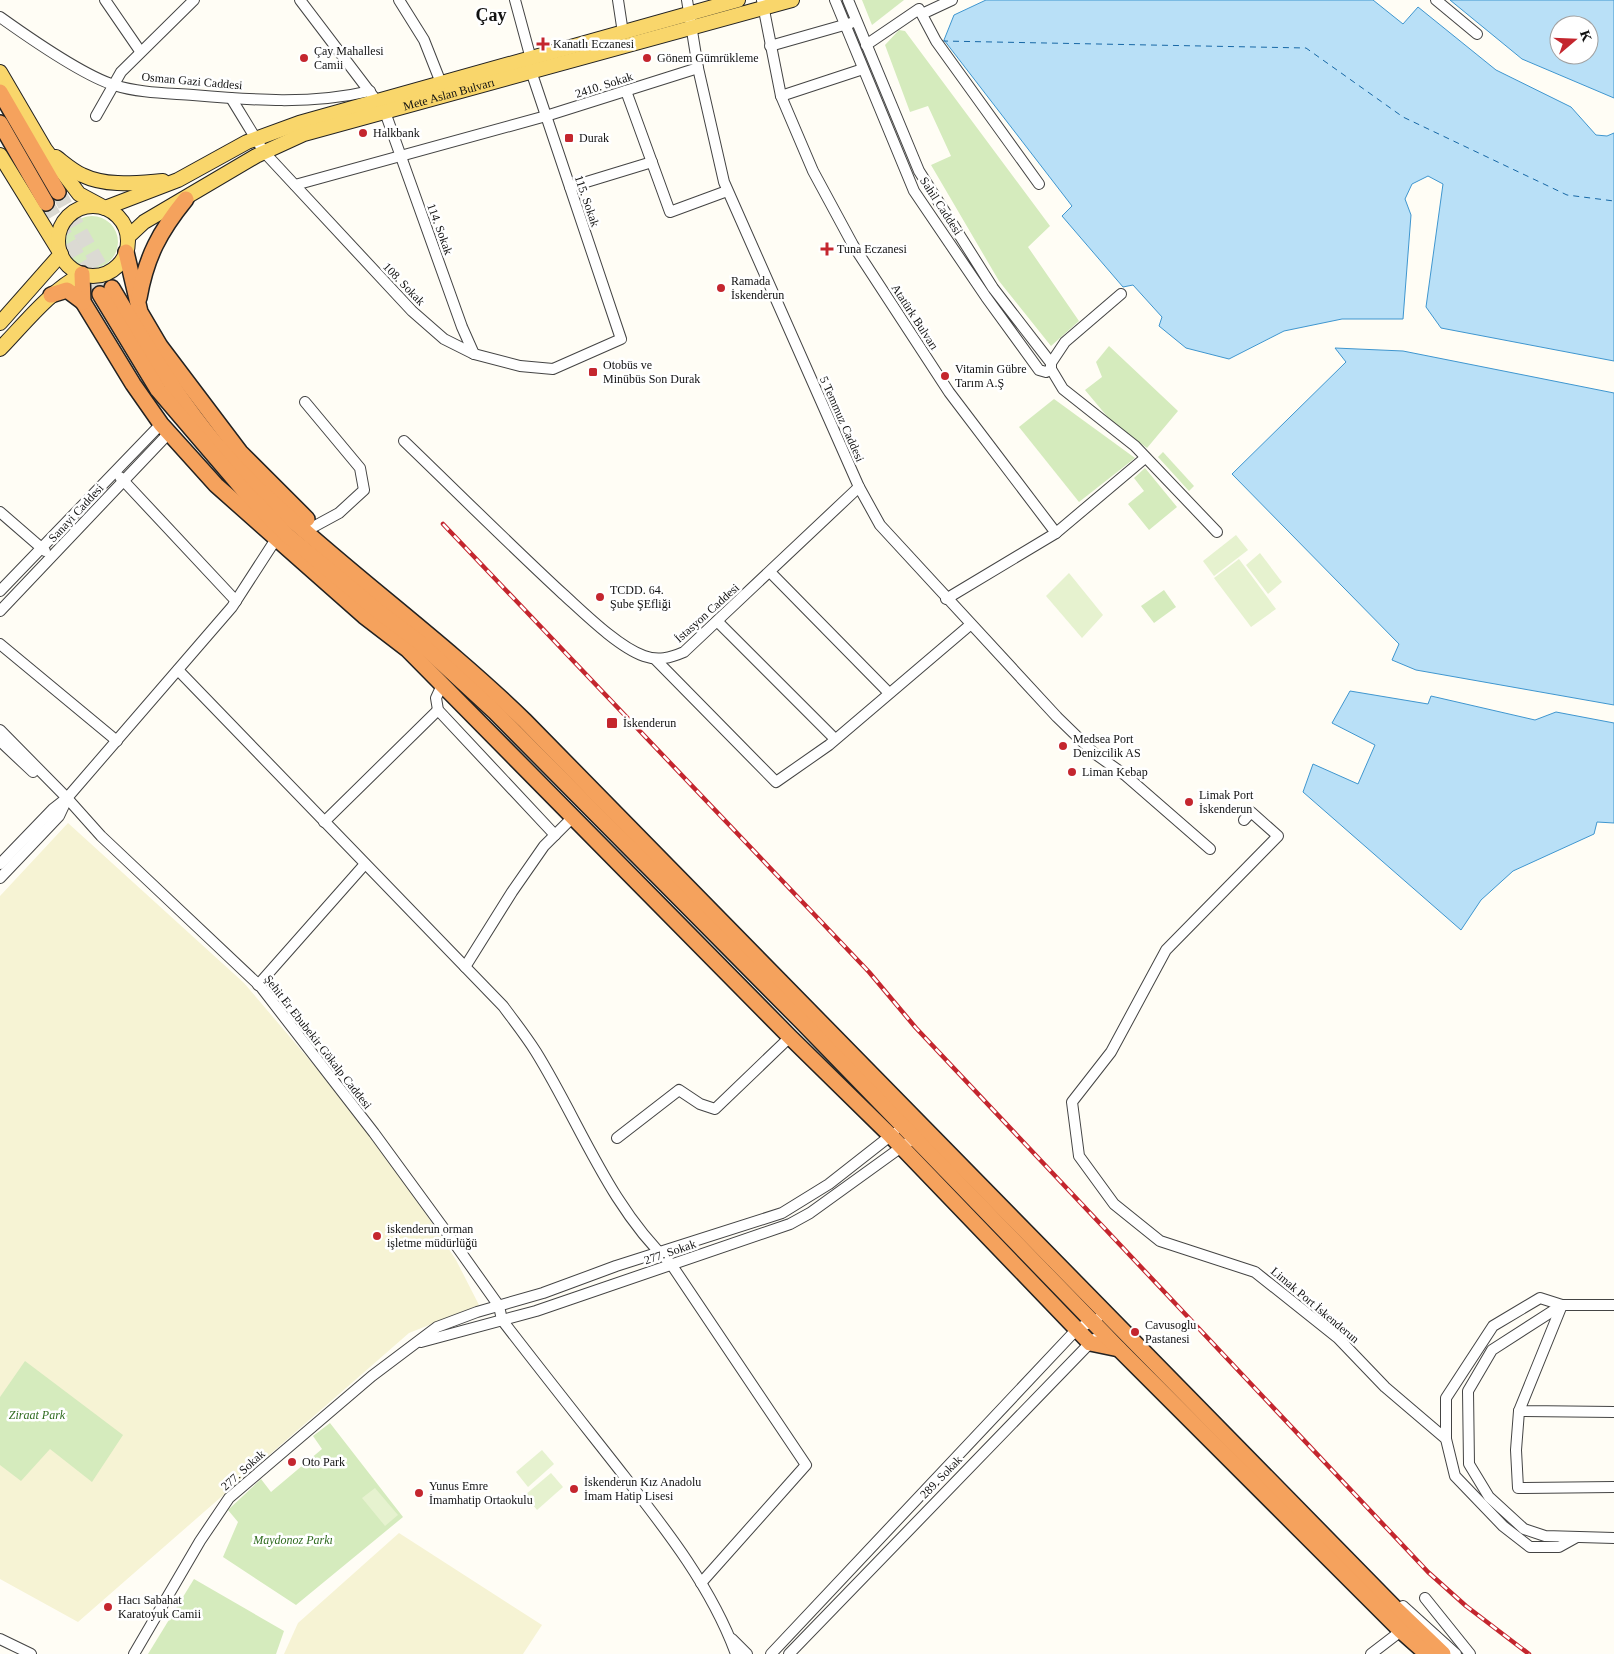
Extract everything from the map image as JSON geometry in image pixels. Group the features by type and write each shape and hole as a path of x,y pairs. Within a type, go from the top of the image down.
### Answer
{"highway":[{"path":"0,92 58,192"},
{"path":"0,124 46,203"},
{"path":"140,312 141,284 154,245 164,227 186,199"},
{"path":"127,244 140,312 174,368 240,452 315,526 375,581 418,625"},
{"path":"82,274 83,302"},
{"path":"51,295 67,290 83,302 133,384 165,428 216,485 364,616 407,650 902,1148 1090,1343 1119,1349"},
{"path":"1428,1654 1401,1631 1278,1498 1107,1316 525,721 466,664 255,486 190,412 106,291 158,390 246,493 288,536 418,642 475,692 903,1126 1119,1349 1278,1498 1444,1654"}],"main road":[{"name":"Mete Aslan Bulvarı","path":"127,244 144,222 264,152 377,101 531,65 691,20 738,0"},
{"name":"Mete Aslan Bulvarı","path":"105,208 178,180 255,138 299,123 441,83 531,65 623,33 762,4 792,0"},
{"path":"0,72 45,149 79,194 112,211 123,222 127,244 116,267 108,272 91,276 82,274 69,266 0,155"},
{"path":"45,149 81,175 105,182 128,184 178,180"},
{"path":"60,254 58,243 59,231 64,221 82,207 94,206 105,208"},
{"path":"0,323 60,254"},
{"path":"0,349 51,295 66,283 82,274"}],"street":[{"path":"105,0 140,51"},
{"path":"96,116 121,72 140,51 194,0"},
{"name":"114. Sokak","path":"300,0 377,101 400,156 462,327 474,354"},
{"path":"399,0 424,40 441,83"},
{"name":"115. Sokak","path":"515,0 546,116 620,339"},
{"path":"618,0 623,33"},
{"name":"5 Temmuz Caddesi","path":"688,0 698,68 727,191 859,487 880,525 946,599 1057,717 1094,753 1210,849"},
{"name":"Sahil Caddesi","path":"835,0 914,191 986,297 1039,370 1046,372 1051,366"},
{"name":"Sahil Caddesi","path":"848,0 919,171 993,288 1051,366 1063,389 1135,446 1217,532"},
{"path":"922,14 952,0"},
{"path":"1436,0 1477,34"},
{"name":"Atatürk Bulvarı","path":"762,4 781,96 813,171 853,245 949,392 1056,533"},
{"path":"866,45 919,9 936,41 1039,184"},
{"name":"Osman Gazi Caddesi","path":"0,17 89,75 114,85 147,92 231,98 272,100 339,98 377,101"},
{"path":"770,46 856,21"},
{"name":"2410. Sokak","path":"295,185 546,116 698,68"},
{"path":"781,96 863,68"},
{"path":"626,91 670,212 727,191"},
{"name":"108. Sokak","path":"231,98 264,152 412,311 444,339 474,354 520,366 553,369 620,339"},
{"path":"570,187 652,162"},
{"path":"1051,366 1065,342 1121,294"},
{"path":"305,402 360,468 364,490 339,513 315,526"},
{"name":"Sanayi Caddesi","path":"1,588 115,471 165,428"},
{"name":"Sanayi Caddesi","path":"0,611 124,481 165,428"},
{"path":"404,440 512,547 599,627 642,655 655,660 776,782 835,739 970,624"},
{"path":"946,599 1056,533 1145,458"},
{"path":"115,471 236,601"},
{"name":"İstasyon Caddesi","path":"655,660 672,657 684,652 859,487"},
{"path":"0,512 51,557"},
{"path":"0,864 52,809 67,798 178,670 236,601 276,539"},
{"path":"770,572 889,693"},
{"path":"718,622 835,739"},
{"path":"0,644 117,741"},
{"path":"178,670 503,1006 536,1052 607,1182 659,1253 671,1264 806,1466 701,1583"},
{"path":"442,685 436,698 438,710 555,835"},
{"path":"324,822 438,710"},
{"name":"Şehit Er Ebubekir Gökalp Caddesi","path":"0,730 67,798 101,836 258,985 374,1133 499,1306"},
{"name":"Şehit Er Ebubekir Gökalp Caddesi","path":"0,741 48,788 67,798"},
{"path":"0,878 59,816 67,798"},
{"name":"Limak Port İskenderun","path":"1244,820 1251,812 1278,836 1166,950 1111,1052 1072,1102 1079,1156 1114,1204 1160,1241 1255,1272 1338,1338 1385,1387 1446,1438"},
{"path":"466,968 512,892 544,846 573,817"},
{"path":"258,985 365,864"},
{"path":"617,1138 679,1090 700,1104 715,1109 790,1036"},
{"name":"277. Sokak","path":"134,1654 200,1541 229,1498 372,1376 437,1327 782,1213 829,1184 903,1126"},
{"name":"277. Sokak","path":"413,1344 479,1324 502,1320 790,1224 810,1214 914,1138"},
{"path":"1577,1537 1559,1547 1530,1547 1502,1526 1455,1476 1446,1438 1446,1398 1493,1326 1540,1298 1562,1304 1614,1305"},
{"path":"1562,1304 1519,1411 1516,1450 1518,1488 1614,1487"},
{"path":"1562,1304 1492,1350 1487,1358 1468,1391 1469,1464 1489,1496 1524,1530 1545,1536 1614,1538"},
{"path":"499,1306 502,1320 656,1517 701,1583 730,1636 736,1654"},
{"name":"289. Sokak","path":"789,1654 1090,1343 1096,1326 1107,1316"},
{"path":"771,1654 1077,1329 1096,1326"},
{"path":"1519,1411 1614,1412"},
{"path":"836,1586 844,1596"},
{"path":"825,1597 835,1606"},
{"path":"1425,1598 1470,1654"},
{"path":"1400,1603 1456,1654"},
{"path":"1371,1654 1401,1631"},
{"path":"730,1636 747,1654"},
{"path":"0,1639 31,1654"}],"green space":[{"path":"862,0 904,0 872,25"},
{"path":"899,30 905,31 1050,226 1028,247 1079,321 1051,346 999,281 931,165 951,156 928,106 910,112 885,45"},
{"path":"87,216 97,216 111,223 118,237 118,247 111,261 97,268 87,268 77,264 70,257 66,247 66,237 70,227 77,220"},
{"path":"1109,346 1178,411 1147,448 1111,421 1085,390 1102,377 1096,362"},
{"path":"1054,399 1135,458 1079,502 1019,427"},
{"path":"1163,452 1194,486 1189,491 1158,457"},
{"path":"1145,468 1177,507 1149,530 1128,504 1144,491 1134,478"},
{"path":"1236,535 1248,550 1214,576 1203,561"},
{"path":"1260,553 1282,582 1268,594 1246,565"},
{"path":"1239,559 1276,609 1251,627 1214,578"},
{"path":"1069,573 1103,615 1082,638 1046,596"},
{"path":"1164,590 1176,607 1154,623 1141,606"},
{"path":"68,823 244,983 376,1138 456,1260 479,1305 409,1333 78,1622 0,1579 0,896"},
{"name":"Ziraat Park","path":"25,1361 123,1435 92,1482 50,1449 21,1481 0,1465 0,1397"},
{"name":"Maydonoz Parkı","path":"330,1423 403,1517 296,1605 223,1557 238,1522 228,1510 261,1479 271,1492 322,1449 313,1436"},
{"path":"542,1450 554,1464 528,1487 516,1472"},
{"path":"551,1473 563,1487 537,1510 525,1495"},
{"path":"375,1488 398,1515 385,1526 362,1498"},
{"path":"399,1533 542,1625 523,1654 284,1654 298,1623"},
{"path":"194,1579 284,1631 276,1654 148,1654"}],"water":[{"path":"986,0 1373,0 1403,24 1418,7 1496,70 1571,107 1596,135 1607,136 1614,133 1614,361 1441,328 1426,307 1443,184 1428,176 1412,184 1405,199 1411,215 1403,319 1342,319 1284,331 1229,359 1186,348 1159,326 1162,317 1133,285 1123,287 1062,216 1072,206 944,40 954,15"},
{"path":"1450,0 1614,0 1614,98 1522,59"},
{"path":"1335,348 1403,351 1614,393 1614,705 1416,670 1392,660 1399,644 1232,474 1346,362"},
{"path":"1350,691 1428,704 1431,696 1535,720 1556,712 1614,723 1614,823 1597,822 1594,834 1513,871 1481,900 1461,930 1303,792 1313,764 1358,784 1375,745 1332,723"}],"ferry route":[{"path":"942,41 1306,48 1403,117 1567,195 1614,201"}],"tunnel":[{"path":"58,192 112,288"},
{"path":"46,203 100,294"}],"railway":[{"path":"443,524 869,972 916,1028 1428,1572 1466,1606 1529,1654"}],"place":[{"name":"Kanatlı Eczanesi","path":"543,44"},
{"name":"Çay Mahallesi Camii","path":"304,58"},
{"name":"Gönem Gümrükleme","path":"647,58"},
{"name":"Halkbank","path":"363,133"},
{"name":"Durak","path":"569,138"},
{"name":"Tuna Eczanesi","path":"827,249"},
{"name":"Ramada İskenderun","path":"721,288"},
{"name":"Otobüs ve Minübüs Son Durak","path":"593,372"},
{"name":"Vitamin Gübre Tarım A.Ş","path":"945,376"},
{"name":"TCDD. 64. Şube ŞEfliği","path":"600,597"},
{"name":"İskenderun","path":"612,723"},
{"name":"Medsea Port Denizcilik AS","path":"1063,746"},
{"name":"Liman Kebap","path":"1072,772"},
{"name":"Limak Port İskenderun","path":"1189,802"},
{"name":"iskenderun orman işletme müdürlüğü","path":"377,1236"},
{"name":"Cavusoglu Pastanesi","path":"1135,1332"},
{"name":"Oto Park","path":"292,1462"},
{"name":"İskenderun Kız Anadolu İmam Hatip Lisesi","path":"574,1489"},
{"name":"Yunus Emre İmamhatip Ortaokulu","path":"419,1493"},
{"name":"Hacı Sabahat Karatoyuk Camii","path":"108,1607"}],"district":[{"name":"Çay","path":"491,15"}]}
